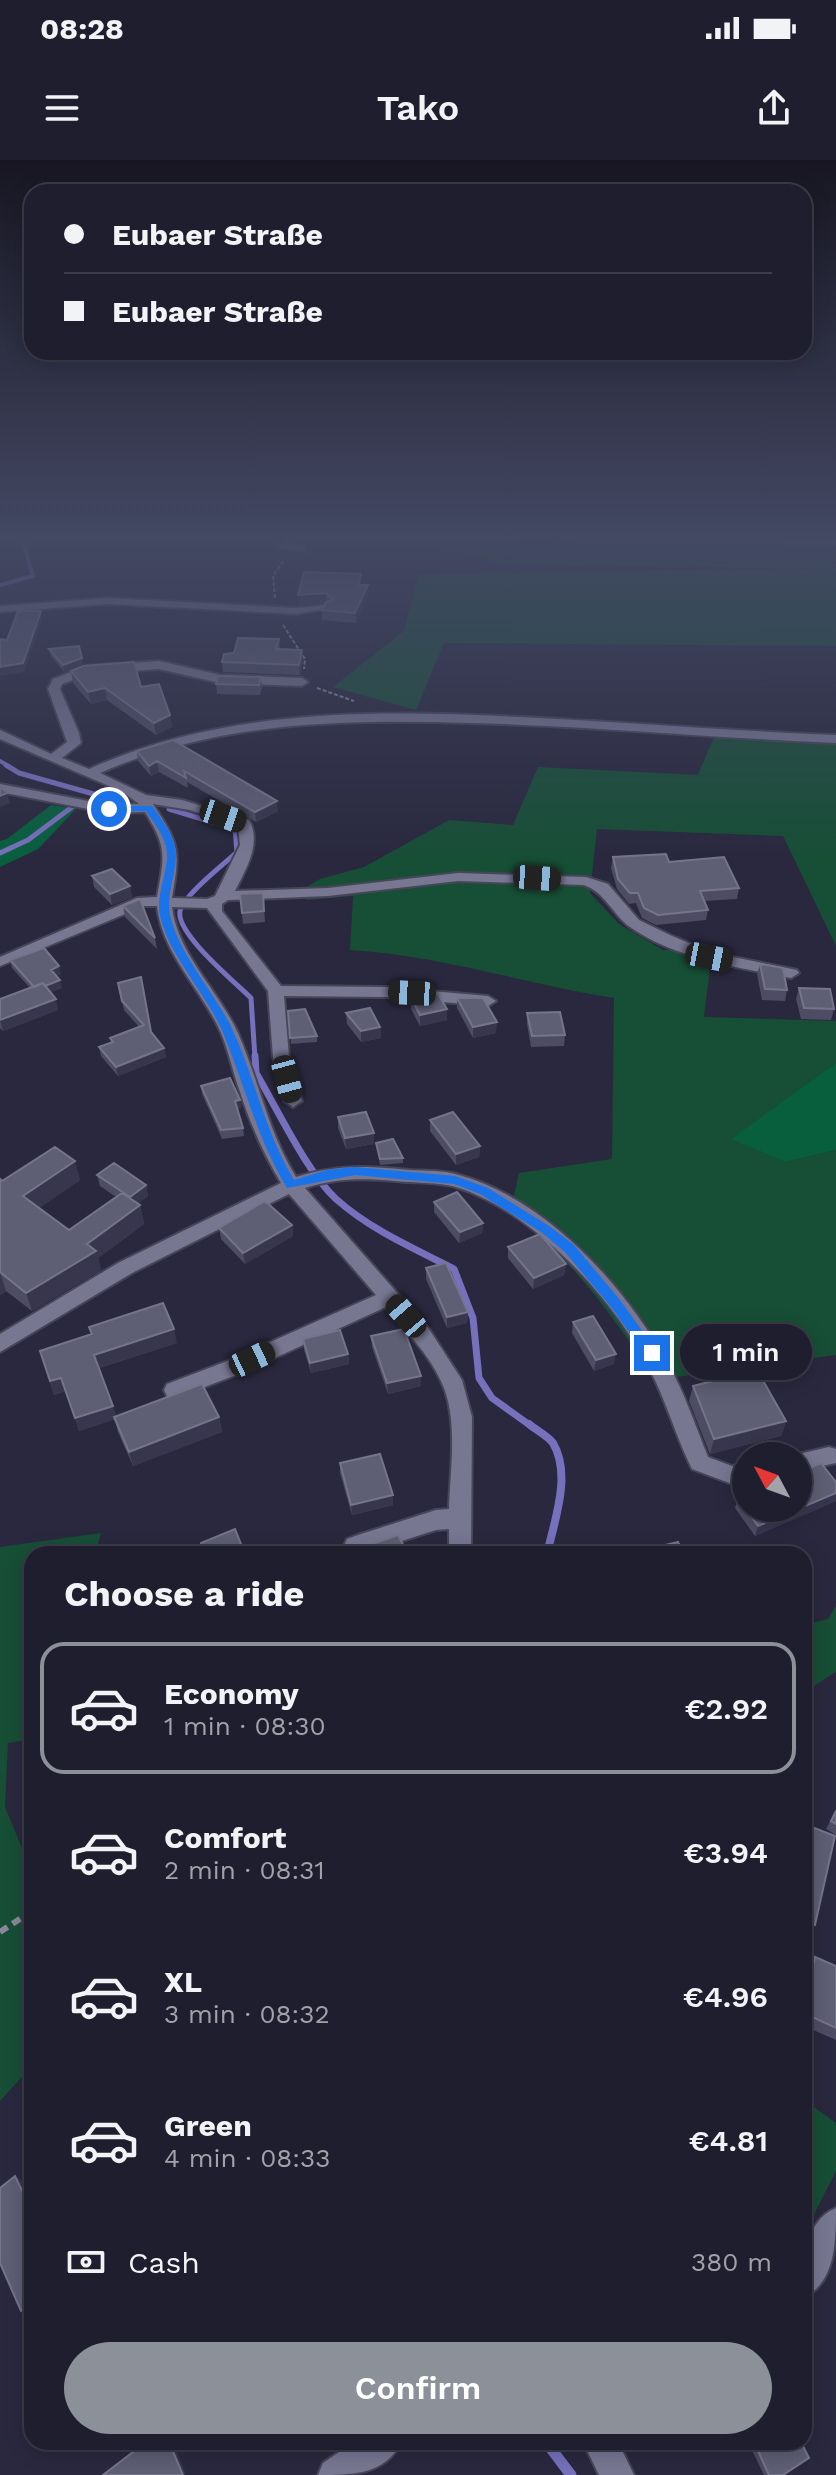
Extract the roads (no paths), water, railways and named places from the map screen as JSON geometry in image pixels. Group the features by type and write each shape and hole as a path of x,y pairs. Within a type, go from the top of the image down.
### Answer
{"street":[{"path":"53,758 74,743 54,689 57,682 73,673 97,668 159,665 220,679 302,682"},
{"path":"90,773 169,740 261,722 325,719 451,718 593,722 836,739"},
{"path":"0,734 90,773 146,803 164,831 172,853 178,902 166,918 192,973 229,1032 249,1095 278,1163 310,1180 389,1297 422,1335 452,1380 461,1417 460,1546"},
{"path":"0,788 109,809 161,799 244,823 248,832 248,851 214,911 276,991 281,1057 293,1101"},
{"path":"1,962 133,904 328,892 458,877 586,881 603,887 634,923 667,939 709,957 791,973"},
{"path":"276,991 386,992 488,1001"},
{"path":"0,1344 125,1268 310,1180 382,1172 455,1180 484,1191 545,1229 569,1248 643,1339 672,1390 700,1463 732,1475"},
{"path":"174,1390 237,1366 389,1297"},
{"path":"812,1459 829,1456"},
{"path":"355,1546 436,1520 460,1518"},
{"path":"812,2266 836,2223"},
{"path":"335,2475 372,2450"},
{"path":"604,2450 617,2475"}],"waterway":[{"path":"0,761 10,767"},
{"path":"6,765 19,773 115,800"},
{"path":"0,853 28,840 72,807"},
{"path":"169,809 235,829 237,852 196,888 180,911 181,920 196,944 251,998 255,1058"},
{"path":"255,1056 256,1073 293,1139 314,1173 336,1199 378,1229 454,1269 473,1318 479,1378 492,1398 531,1426"},
{"path":"529,1424 553,1443 561,1469 560,1498 549,1546"},
{"path":"552,2450 571,2475"}]}
